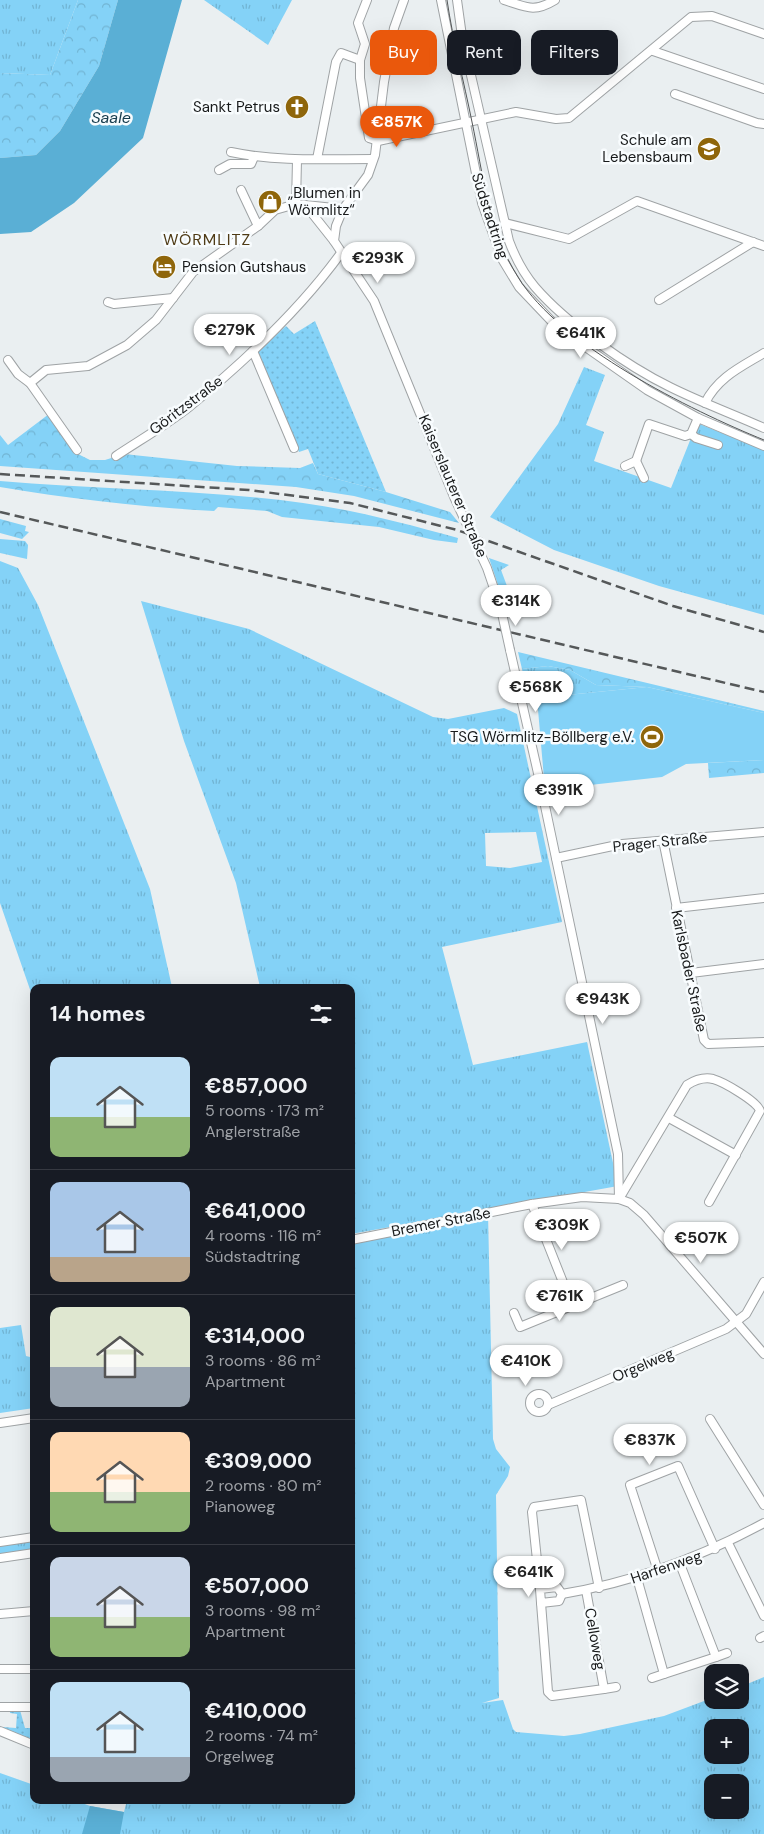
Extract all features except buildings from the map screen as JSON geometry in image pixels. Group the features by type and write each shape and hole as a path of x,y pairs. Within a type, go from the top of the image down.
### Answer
{"street":[{"path":"367,0 358,23 365,44 360,60 360,78 370,138 378,141 516,112 556,119 569,118 691,17 704,15 764,34"},
{"path":"334,241 336,226 344,209 368,175 373,159 378,141 384,82 394,28 404,0"},
{"name":"Südstadtring","path":"441,0 480,192 502,259 519,287 544,316 580,344 647,390 698,418 764,446"},
{"name":"Südstadtring","path":"457,0 462,36 505,223 515,256 534,286 552,304 627,362 669,386 764,428"},
{"path":"504,0 532,9 543,7 555,0"},
{"path":"653,50 764,89"},
{"path":"317,159 336,62 341,53 360,60"},
{"path":"675,94 764,124"},
{"path":"230,152 254,157 297,160 373,159"},
{"path":"219,170 230,164 251,164 254,157"},
{"path":"296,204 297,160"},
{"path":"241,190 258,226"},
{"path":"505,223 569,239 637,201 764,246"},
{"path":"30,383 46,370 88,366 127,345 156,320 193,272 258,226 276,210 296,204 307,207 344,209"},
{"name":"Kaiserslauterer Straße","path":"307,207 334,241 374,301 455,499 488,568 501,609 556,858 618,1154 619,1199"},
{"path":"659,300 753,242"},
{"name":"Göritzstraße","path":"116,456 187,408 253,351 324,277 341,253"},
{"path":"108,302 114,304 173,298"},
{"path":"253,351 294,448"},
{"path":"705,403 711,390 723,378 764,353"},
{"path":"8,360 18,374 30,383 77,450"},
{"path":"691,434 698,418"},
{"path":"644,478 636,461 649,424 682,436 691,434"},
{"path":"691,434 696,438 718,445"},
{"path":"625,466 636,461"},
{"name":"Prager Straße","path":"556,858 622,844 764,832"},
{"name":"Karlsbader Straße","path":"663,840 704,1040 708,1044 764,1042"},
{"path":"676,908 764,898"},
{"path":"691,973 764,964"},
{"path":"709,1202 760,1112 757,1103 716,1080 694,1080 688,1085 619,1199 630,1203 644,1215 764,1354"},
{"path":"669,1118 736,1155"},
{"name":"Bremer Straße","path":"355,1239 532,1204 582,1197 619,1199"},
{"path":"532,1204 572,1305"},
{"path":"737,1322 746,1314 764,1282"},
{"path":"514,1313 520,1327 623,1285"},
{"name":"Orgelweg","path":"548,1405 726,1329 737,1322"},
{"path":"0,1423 30,1419"},
{"path":"710,1420 764,1505"},
{"path":"658,1571 630,1485 678,1466 715,1549"},
{"path":"541,1604 532,1512 534,1507 581,1500 599,1588"},
{"name":"Harfenweg","path":"562,1594 599,1588 680,1564 728,1543 764,1523"},
{"path":"0,1542 30,1538"},
{"path":"728,1543 764,1616"},
{"path":"0,1558 30,1554"},
{"path":"680,1564 716,1657"},
{"path":"637,1578 664,1674"},
{"name":"Harfenweg","path":"540,1589 558,1587 562,1594"},
{"name":"Celloweg","path":"586,1590 604,1689"},
{"name":"Harfenweg","path":"541,1604 559,1601 562,1594"},
{"name":"Celloweg","path":"541,1604 548,1692 552,1696 616,1686"},
{"path":"0,1614 30,1611"},
{"path":"652,1678 726,1653"},
{"path":"0,1669 30,1669"},
{"path":"0,1707 30,1706"},
{"path":"0,1731 30,1743"}],"green space":[{"path":"0,0 78,0 50,75 0,73"},
{"path":"78,0 118,0 99,66 60,131 36,155 0,158 0,73 50,75"},
{"path":"204,0 292,0 268,45"},
{"path":"315,321 386,492 318,474 308,449 299,452 258,352 286,326 294,334"},
{"path":"584,367 605,375 586,425 604,432 594,461 671,488 697,423 764,450 764,615 659,586 554,550 490,517 558,424"},
{"path":"49,414 78,454 90,460 105,460 124,454 237,466 300,468 313,463 318,474 386,492 450,512 459,523 354,496 296,487 0,466 0,435 8,445"},
{"path":"0,481 265,498 361,513 458,538 457,543 434,540 379,527 282,517 267,511 218,507 214,511 80,499 0,487"},
{"path":"0,519 26,526 25,531 29,532 22,539 0,533"},
{"path":"0,539 25,541 28,545 27,559 0,553"},
{"path":"489,558 509,565 501,570 513,602 510,603 503,600"},
{"path":"0,561 18,568 38,605 150,889 171,984 30,984 30,989 0,903"},
{"path":"141,601 249,629 433,717 448,719 504,708 517,714 562,922 442,947 473,1065 587,1042 618,1186 355,1233 355,984 259,984 236,883 184,741","holes":["536,832 542,862 510,868 486,866 485,833"]},
{"path":"518,652 764,711 764,713 647,687 596,685 570,670 548,666 522,669"},
{"path":"548,666 570,670 596,685 647,687 537,698 530,703 522,669"},
{"name":"TSG Wörmlitz-Böllberg e.V.","path":"647,687 764,713 764,760 686,764 662,777 545,790 537,698"},
{"path":"764,760 764,773 709,778 708,763"},
{"path":"488,1213 493,1439 496,1449 510,1467 508,1476 496,1495 499,1698 482,1703 503,1700 513,1729 516,1732 564,1736 664,1716 704,1701 704,1709 749,1709 749,1683 764,1677 764,1834 0,1834 0,1773 30,1784 30,1804 85,1804 124,1812 126,1804 355,1804 355,1239"},
{"path":"21,1325 26,1356 30,1357 30,1409 0,1413 0,1328"},
{"path":"30,1541 30,1551 0,1555 0,1545"},
{"path":"10,1710 20,1710 25,1728 30,1728 30,1741 4,1730 3,1727 16,1728 17,1714 10,1713"}],"water":[{"name":"Saale","path":"118,0 182,0 143,138 74,203 31,232 0,234 0,158 36,155 60,131 99,66"},
{"path":"90,1806 124,1812 120,1834 82,1834"}],"tram line":[{"path":"447,0 488,202 500,241 518,277 538,303 564,327 595,351 629,373 700,412 764,440"}],"railway":[{"path":"0,474 249,490 350,503 457,530 673,606 764,632"},
{"path":"0,512 764,692"}],"place":[{"name":"Sankt Petrus","path":"297,107"},
{"name":"Schule am Lebensbaum","path":"709,149"},
{"name":"„Blumen in Wörmlitz“","path":"270,202"},
{"name":"Pension Gutshaus","path":"164,267"},
{"name":"TSG Wörmlitz-Böllberg e.V.","path":"652,737"}],"district":[{"name":"WÖRMLITZ","path":"207,239"}]}
